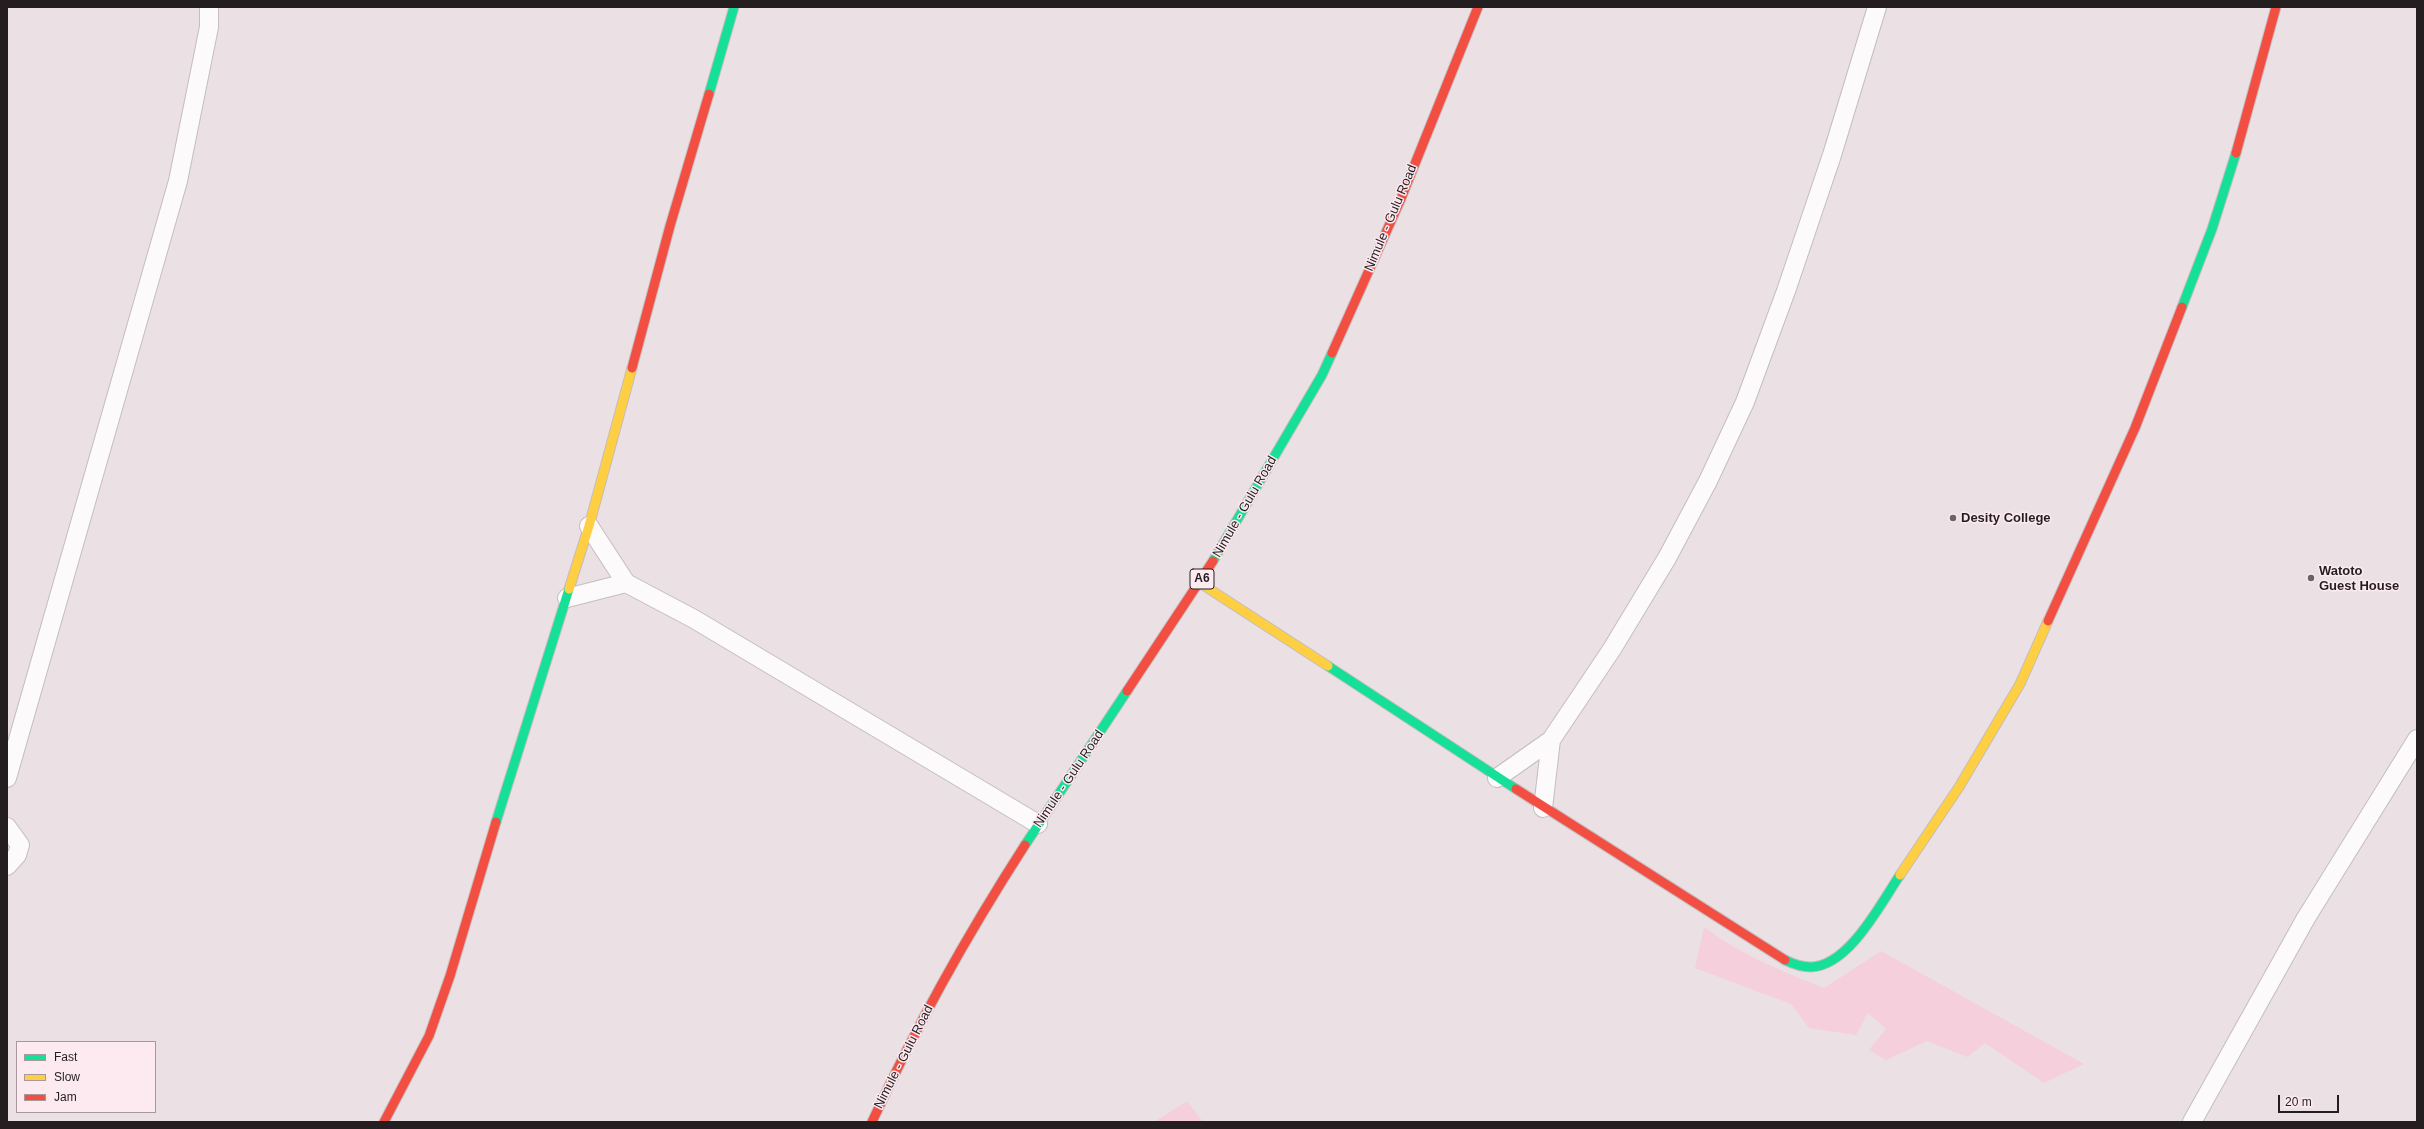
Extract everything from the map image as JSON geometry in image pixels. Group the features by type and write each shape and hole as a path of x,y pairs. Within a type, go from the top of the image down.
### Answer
{"street":[{"path":"7,778 178,181 209,27 209,7"},
{"path":"384,1122 429,1036 450,976 505,793 589,526 611,441 647,317 674,212 734,7"},
{"name":"Nimule - Gulu Road","path":"872,1122 899,1063 970,931 1038,824 1200,583 1322,375 1400,201 1478,7"},
{"path":"1497,778 1551,740 1612,649 1667,558 1708,481 1745,402 1786,292 1832,155 1877,7"},
{"path":"1200,583 1421,726 1543,808 1784,960 1799,966 1812,967 1826,963 1841,954 1860,934 1959,787 2020,684 2074,568 2135,428 2212,229 2243,130 2276,7"},
{"path":"589,526 626,583 694,619 1038,824"},
{"path":"567,598 626,583"},
{"path":"2192,1122 2306,918 2417,739"},
{"path":"1543,808 1551,740"},
{"path":"7,827 20,845 17,855 7,866"}],"shaded area":[{"path":"1704,927 1732,946 1747,954 1777,969 1824,988 1881,951 2084,1064 2044,1083 1985,1043 1967,1057 1927,1041 1886,1060 1869,1050 1886,1029 1868,1013 1856,1035 1809,1028 1791,1004 1695,968"},
{"path":"1187,1101 1203,1122 1154,1122"}],"traffic: fast":[{"path":"709,94 734,7"},
{"path":"2182,307 2212,229 2236,153"},
{"path":"1213,561 1322,375 1332,353"},
{"path":"496,822 569,589"},
{"path":"1328,666 1516,789"},
{"path":"1025,845 1127,691"},
{"path":"1785,960 1797,965 1811,967 1825,964 1838,956 1851,945 1863,931 1900,875"}],"traffic: slow":[{"path":"569,589 589,526 632,368"},
{"path":"1200,583 1328,666"},
{"path":"1900,875 1959,787 2020,684 2048,621"}],"traffic: jam":[{"path":"1332,353 1400,201 1478,7"},
{"path":"2236,153 2276,7"},
{"path":"632,368 670,226 709,94"},
{"path":"2048,621 2135,428 2182,307"},
{"path":"1127,691 1213,561"},
{"path":"1516,789 1785,960"},
{"path":"384,1122 429,1036 450,976 496,822"},
{"path":"872,1122 907,1050 944,980 983,912 1025,845"}],"place":[{"name":"Desity College","path":"1953,518"},
{"name":"Watoto Guest House","path":"2311,578"}]}
